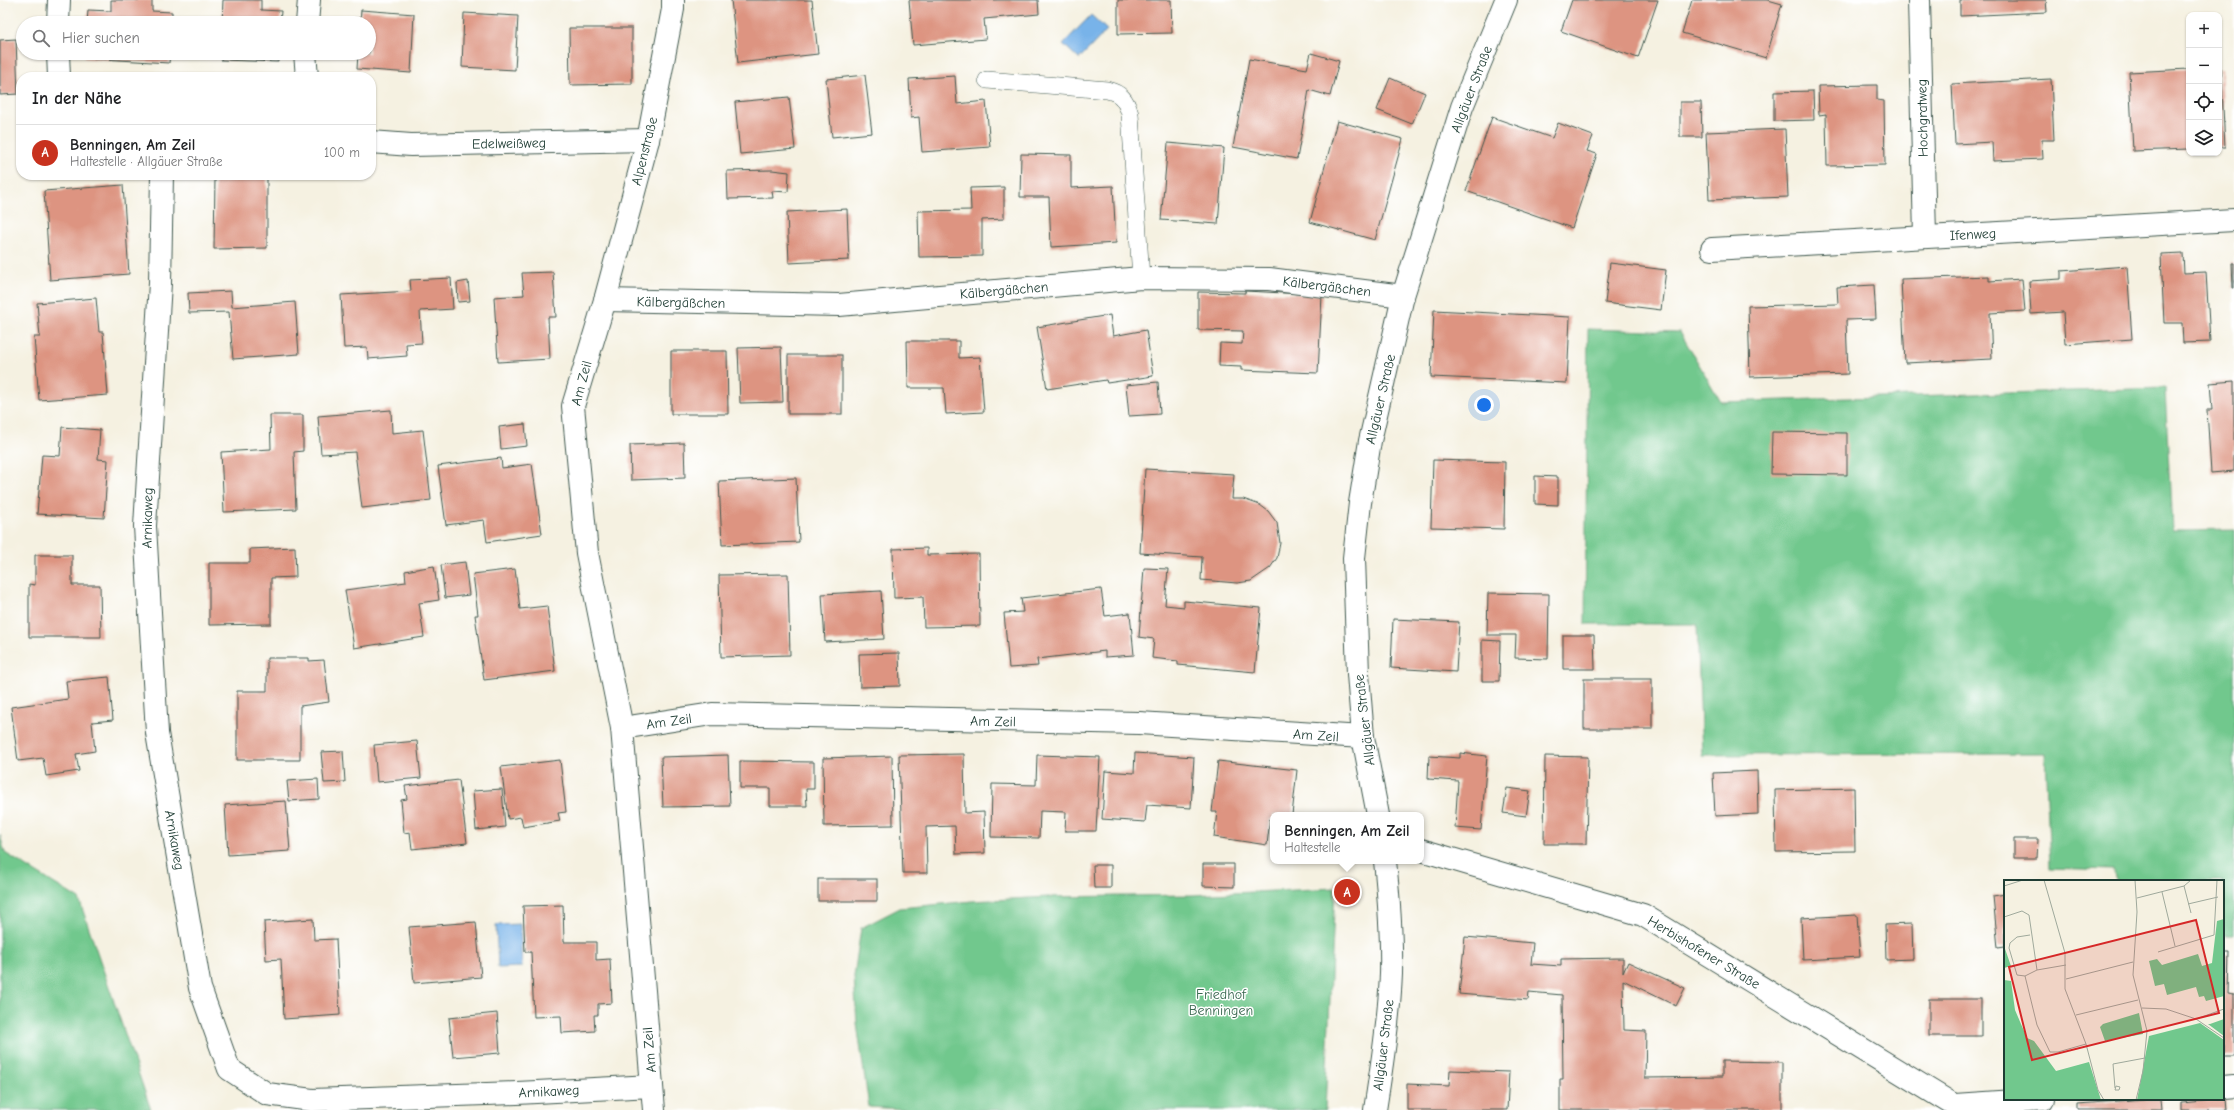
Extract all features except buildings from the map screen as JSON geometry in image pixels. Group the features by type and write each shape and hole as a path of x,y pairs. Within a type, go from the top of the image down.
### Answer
{"street":[{"path":"58,16 59,0"},
{"path":"308,16 309,0"},
{"name":"Alpenstraße","path":"605,300 648,140 673,9 673,0"},
{"name":"Allgäuer Straße","path":"1377,812 1364,738 1358,674 1354,558 1370,441 1403,296 1462,107 1506,0"},
{"name":"Hochgratweg","path":"1919,0 1925,236"},
{"path":"58,60 59,72"},
{"path":"306,60 307,72"},
{"name":"Edelweißweg","path":"376,142 410,145 648,140"},
{"name":"Arnikaweg","path":"162,180 160,283 145,526 157,733 200,988 229,1069 267,1094 312,1100 517,1093 652,1086"},
{"name":"Ifenweg","path":"1712,249 2234,220"},
{"name":"Kälbergäßchen","path":"605,300 839,305 1141,278 1269,279 1403,296"},
{"name":"Am Zeil","path":"605,300 573,406 588,553 622,728 654,1110"},
{"name":"Am Zeil","path":"622,728 712,714 1139,723 1364,738"},
{"name":"Herbishofener Straße","path":"1424,851 1643,915 1959,1108"},
{"name":"Allgäuer Straße","path":"1375,1110 1387,1022 1391,974 1390,926 1385,864"},
{"path":"2224,1086 2234,1085"},
{"path":"1959,1108 2034,1100"}],"lane":[{"path":"987,80 1119,92 1126,102 1130,114 1141,278"}],"path":[{"path":"1347,892 1364,891"}],"green space":[{"path":"1588,329 1680,332 1721,402 2165,388 2172,531 2234,530 2234,935 2224,935 2224,880 2115,880 2114,870 2050,868 2045,754 1702,755 1697,624 1585,624"},
{"path":"0,835 5,853 79,899 151,1110 0,1110"},
{"name":"Friedhof Benningen","path":"1335,888 1325,1110 916,1110 869,1107 857,1024 854,976 861,928 900,908 972,901 1049,897 1192,895"}],"water":[{"path":"1091,15 1107,30 1079,59 1063,44"},
{"path":"520,924 522,967 498,968 496,925"}],"place":[{"name":"Benningen, Am Zeil","path":"1347,892"}]}
